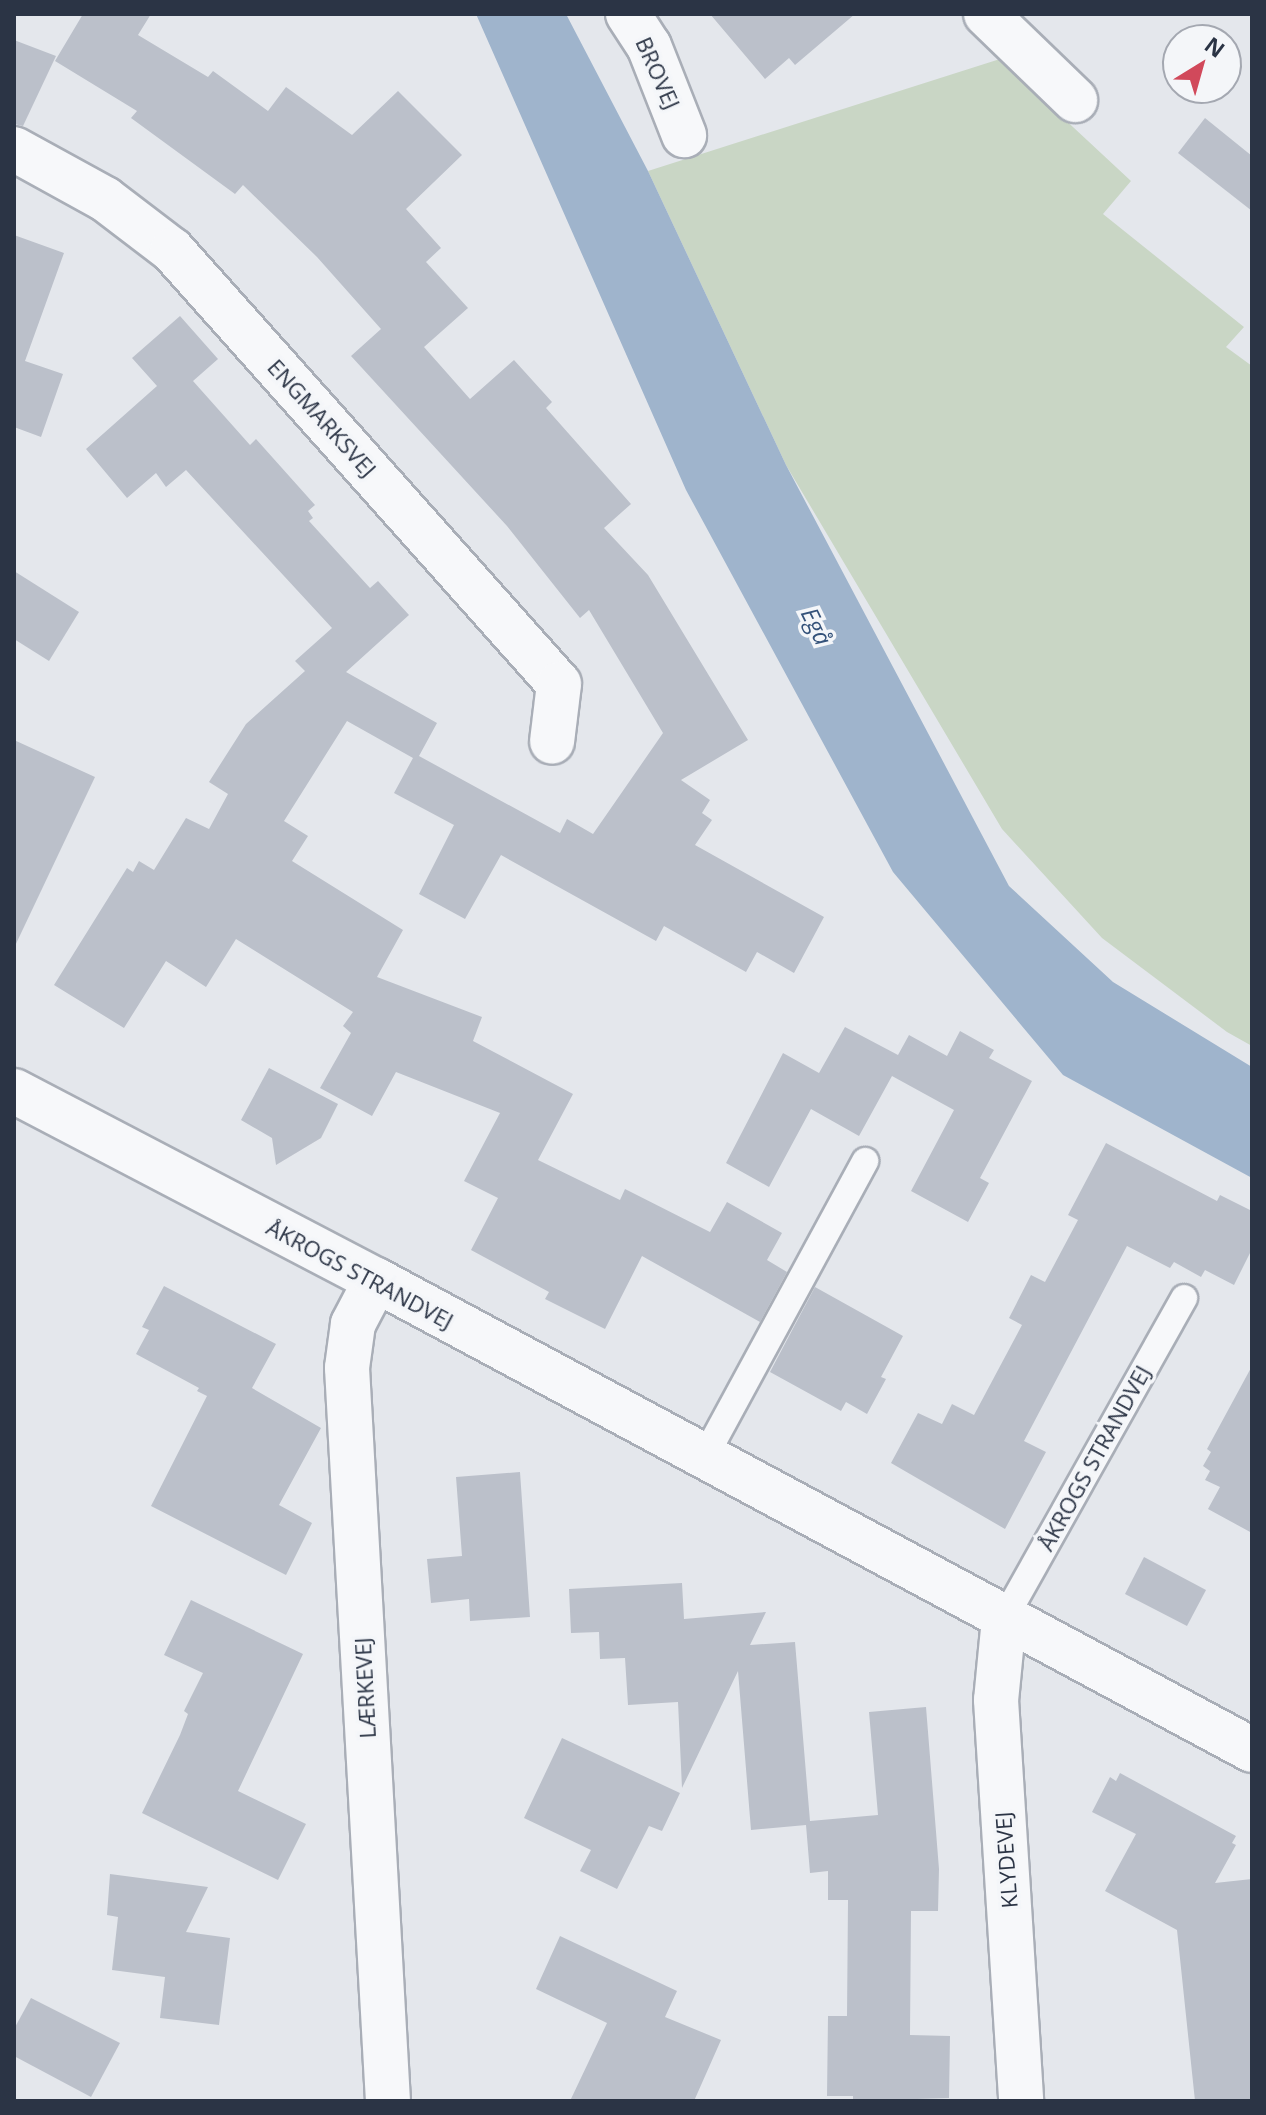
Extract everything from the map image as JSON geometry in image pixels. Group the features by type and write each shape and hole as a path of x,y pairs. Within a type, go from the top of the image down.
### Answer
{"street":[{"name":"BROVEJ","path":"628,14 649,46 684,135"},
{"path":"986,14 1075,100"},
{"name":"ENGMARKSVEJ","path":"14,149 105,199 172,250 559,684 552,742"},
{"name":"ÅKROGS STRANDVEJ","path":"14,1091 376,1280 1252,1750"},
{"name":"LÆRKEVEJ","path":"376,1280 353,1324 347,1368 388,2101"},
{"name":"KLYDEVEJ","path":"1004,1619 996,1700 1021,2101"}],"lane":[{"path":"704,1458 865,1161"},
{"name":"ÅKROGS STRANDVEJ","path":"1004,1619 1184,1298"}],"green space":[{"path":"1000,59 1131,181 1103,214 1244,327 1226,347 1252,366 1252,1046 1227,1032 1102,938 1002,829 786,465 648,171"}],"water":[{"name":"Egå","path":"476,14 566,14 648,171 786,465 1009,886 1113,982 1252,1067 1252,1178 1063,1075 893,872 686,490"}],"building":[{"path":"83,14 151,14 138,35 208,77 213,71 268,111 286,87 352,135 398,91 462,155 406,209 441,248 426,262 468,308 424,347 470,399 514,360 552,402 546,408 631,504 604,528 648,575 748,740 681,780 710,800 702,813 712,820 695,845 824,917 794,973 757,952 746,972 664,926 656,941 501,855 465,919 419,894 454,825 394,793 413,758 347,721 284,821 308,836 292,861 403,930 377,977 482,1017 473,1041 573,1094 538,1160 620,1200 625,1189 710,1232 727,1202 782,1233 767,1260 787,1272 760,1322 642,1256 605,1329 545,1299 549,1292 471,1250 498,1198 464,1181 500,1113 396,1072 372,1116 320,1088 351,1033 343,1026 353,1012 236,939 206,987 166,961 124,1028 54,985 127,868 133,872 139,861 154,870 186,818 209,829 228,794 209,782 246,724 305,671 295,661 332,628 186,470 166,487 156,473 127,498 86,449 157,386 132,358 180,316 218,359 193,381 250,445 256,439 315,505 308,511 313,518 309,521 370,588 378,581 409,615 346,672 437,723 419,756 560,833 567,819 593,834 663,733 589,610 580,618 507,526 351,356 381,329 317,257 243,185 235,194 131,118 137,111 55,61"},
{"path":"710,14 855,14 795,65 789,58 765,79"},
{"path":"14,40 56,56 23,126 14,124"},
{"path":"1205,118 1252,156 1252,211 1178,153"},
{"path":"14,235 64,253 25,361 63,374 41,437 14,427"},
{"path":"14,571 79,612 49,661 14,639"},
{"path":"14,740 95,777 14,948"},
{"path":"845,1027 898,1055 909,1035 947,1056 960,1031 994,1050 989,1058 1032,1081 980,1178 989,1183 968,1222 911,1191 954,1110 892,1076 859,1136 811,1109 769,1187 726,1163 783,1053 819,1073"},
{"path":"269,1068 338,1104 321,1138 276,1165 272,1138 241,1120"},
{"path":"1106,1143 1217,1201 1220,1195 1252,1211 1252,1249 1234,1285 1205,1270 1201,1277 1174,1262 1170,1268 1127,1246 1024,1441 1046,1452 1005,1529 891,1463 918,1413 942,1424 952,1404 974,1415 1022,1325 1009,1318 1031,1275 1045,1282 1078,1220 1068,1215"},
{"path":"164,1286 276,1344 252,1388 321,1428 279,1505 312,1523 286,1575 151,1506 207,1396 197,1391 199,1388 136,1354 149,1330 142,1327"},
{"path":"815,1287 903,1336 881,1377 886,1379 867,1414 846,1402 841,1411 770,1372"},
{"path":"1252,1366 1252,1533 1208,1509 1220,1487 1205,1480 1210,1471 1203,1466 1211,1452 1207,1449"},
{"path":"520,1472 530,1617 470,1621 469,1599 431,1603 427,1559 462,1556 456,1477"},
{"path":"1144,1557 1206,1590 1187,1626 1125,1594"},
{"path":"682,1583 684,1619 766,1612 750,1645 795,1642 810,1821 878,1815 869,1712 926,1707 939,1869 938,1911 911,1911 910,2035 950,2036 949,2098 853,2101 853,2096 827,2096 828,2016 847,2016 848,1900 828,1900 828,1871 810,1873 806,1825 751,1830 738,1671 682,1788 678,1702 628,1705 625,1658 600,1659 599,1632 571,1633 569,1589"},
{"path":"191,1600 303,1654 238,1791 306,1824 278,1880 142,1813 180,1735 188,1714 184,1711 203,1673 164,1655"},
{"path":"562,1738 680,1793 662,1831 649,1826 617,1889 580,1871 591,1850 524,1818"},
{"path":"1120,1773 1236,1836 1232,1843 1236,1845 1215,1883 1252,1879 1252,2101 1195,2101 1177,1930 1105,1891 1136,1834 1092,1812 1110,1777 1116,1781"},
{"path":"110,1874 208,1887 186,1932 230,1938 219,2025 160,2018 165,1977 112,1970 118,1917 107,1915"},
{"path":"560,1936 677,1991 665,2017 721,2040 694,2101 570,2101 607,2023 536,1989"},
{"path":"31,1998 120,2043 91,2097 14,2056 14,2029"}]}
